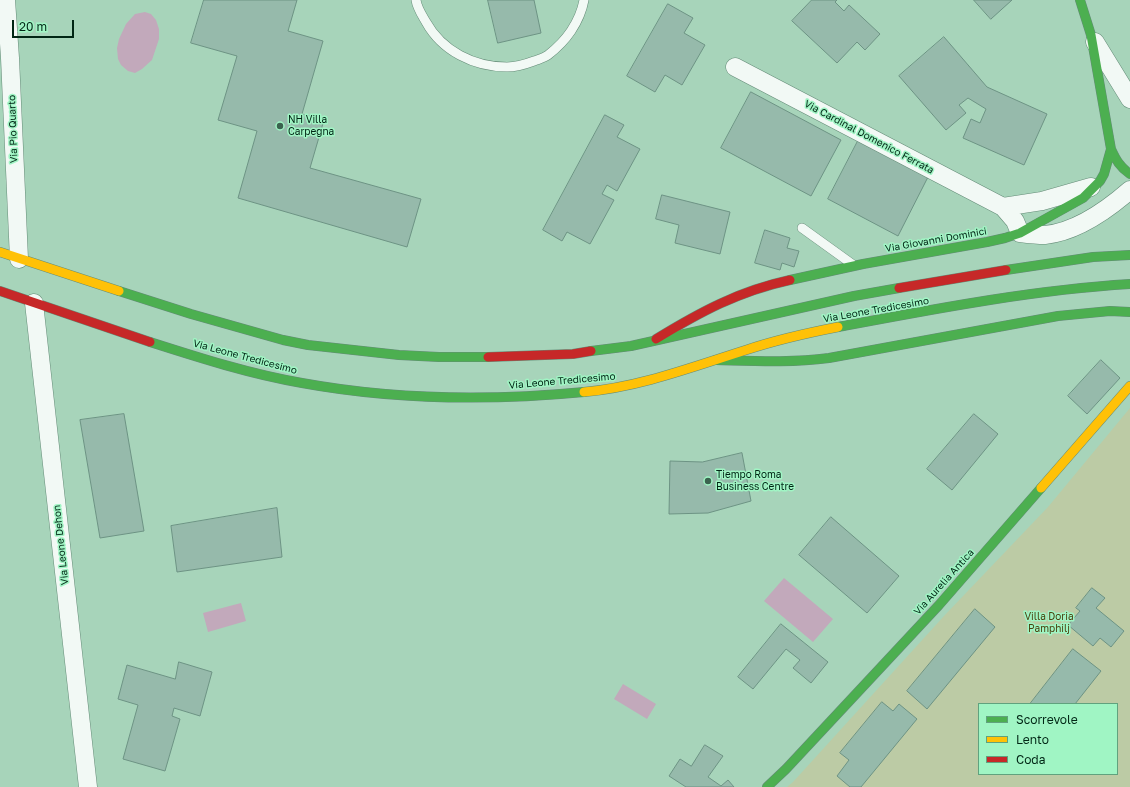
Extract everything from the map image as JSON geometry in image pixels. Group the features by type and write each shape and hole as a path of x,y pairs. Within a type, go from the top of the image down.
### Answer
{"main road":[{"path":"1080,0 1091,36 1111,149 1115,160 1121,168 1130,174"},
{"name":"Via Giovanni Dominici","path":"652,342 708,308 743,293 782,282 854,266 987,242 1020,233 1083,198 1100,181 1104,174 1111,149"},
{"name":"Via Leone Tredicesimo","path":"0,252 191,314 283,340 308,345 399,355 439,357 535,356 608,350 652,342 854,296 1019,267 1093,257 1130,255"},
{"name":"Via Leone Tredicesimo","path":"0,291 214,362 302,383 344,390 376,393 444,398 478,398 548,395 610,389 638,384 790,337 859,323 1057,290 1130,284"},
{"path":"715,360 775,362 804,361 829,358 1058,316 1110,311 1130,312"},
{"name":"Via Aurelia Antica","path":"767,787 792,763 939,605 1130,386"}],"street":[{"name":"Via Pio Quarto","path":"6,0 11,66 19,259"},
{"path":"1091,36 1130,99"},
{"name":"Via Cardinal Domenico Ferrata","path":"735,67 1003,207"},
{"path":"1003,207 1042,201 1095,186"},
{"path":"1003,207 1015,221 1020,233 1045,235 1062,232 1092,218 1130,190"},
{"name":"Via Leone Dehon","path":"34,303 88,787"}],"lane":[{"path":"416,0 416,5 429,28 443,45 457,54 475,62 491,66 509,67 527,64 547,56 564,40 574,26 583,6 584,0"},
{"path":"802,228 854,266"}],"green space":[{"name":"Villa Doria Pamphilj","path":"1130,408 1130,787 787,787 944,616 1048,507"}],"shaded area":[{"path":"145,12 151,14 156,20 159,29 159,39 152,60 135,73 128,71 121,65 118,59 117,48 119,39 126,24 135,14"},
{"path":"784,578 833,619 813,642 764,601"},
{"path":"241,603 246,621 208,632 203,613"},
{"path":"623,684 656,704 647,719 614,699"}],"building":[{"name":"NH Villa Carpegna","path":"204,0 297,0 288,31 323,41 302,114 324,120 310,168 421,199 407,247 238,198 257,131 218,120 237,56 191,43"},
{"path":"488,0 534,0 541,33 498,43"},
{"path":"812,0 837,0 835,2 844,11 849,5 880,34 865,50 857,42 837,63 792,21"},
{"path":"974,0 1012,0 991,19"},
{"path":"668,4 693,18 684,33 705,45 682,85 665,75 655,92 627,76"},
{"path":"944,37 987,87 1047,114 1024,165 963,138 971,119 980,123 986,109 968,98 959,105 966,113 946,130 899,76"},
{"path":"751,92 841,140 811,196 721,148"},
{"path":"605,115 624,125 617,137 640,149 617,191 607,185 602,194 614,200 590,244 567,232 562,241 543,230"},
{"path":"858,141 928,177 898,236 828,199"},
{"path":"662,195 730,212 720,254 675,243 679,225 656,219"},
{"path":"765,230 790,238 787,248 799,251 794,267 782,263 780,270 755,263"},
{"path":"1101,360 1120,378 1087,414 1068,396"},
{"path":"124,414 144,531 100,538 80,420"},
{"path":"974,414 998,434 952,490 927,469"},
{"name":"Tiempo Roma Business Centre","path":"742,453 751,501 708,513 669,514 670,461 702,462"},
{"path":"277,508 282,557 177,572 171,526"},
{"path":"831,517 899,576 867,613 799,555"},
{"path":"1092,588 1105,598 1096,608 1124,631 1111,647 1100,638 1093,646 1068,625 1080,611 1076,608"},
{"path":"975,609 995,627 927,709 907,691"},
{"path":"781,624 828,662 811,683 793,668 800,660 786,649 753,689 738,677"},
{"path":"1073,649 1101,671 1076,703 1031,703"},
{"path":"179,662 212,672 200,716 174,708 172,716 180,719 165,771 123,759 138,705 118,699 127,665 175,679"},
{"path":"882,702 893,711 899,704 917,719 861,787 850,787 837,776 849,760 840,753"},
{"path":"705,745 723,756 708,777 721,786 728,780 734,787 686,787 669,776 680,759 691,766"}],"traffic: fast":[{"path":"1080,0 1091,35 1111,149 1119,163 1130,174"},
{"path":"790,280 863,264 987,242 1020,233 1083,198 1100,181 1104,174 1111,149"},
{"path":"1006,270 1093,257 1130,255"},
{"path":"838,327 1020,295 1130,284"},
{"path":"591,351 631,346 854,296 899,288"},
{"path":"119,291 191,314 283,340 308,345 399,355 488,357"},
{"path":"716,360 815,360 1058,316 1110,311 1130,312"},
{"path":"150,342 206,360 263,375 337,389 407,396 478,398 584,392"},
{"path":"767,787 786,769 939,605 1041,488"}],"traffic: slow":[{"path":"0,252 119,291"},
{"path":"584,392 625,386 646,381 769,343 838,327"},
{"path":"1041,488 1130,386"}],"traffic: jam":[{"path":"899,288 1006,270"},
{"path":"656,339 704,311 737,296 790,280"},
{"path":"0,291 150,342"},
{"path":"488,357 573,354 591,351"}],"place":[{"name":"NH Villa Carpegna","path":"280,126"},
{"name":"Tiempo Roma Business Centre","path":"708,481"}]}
